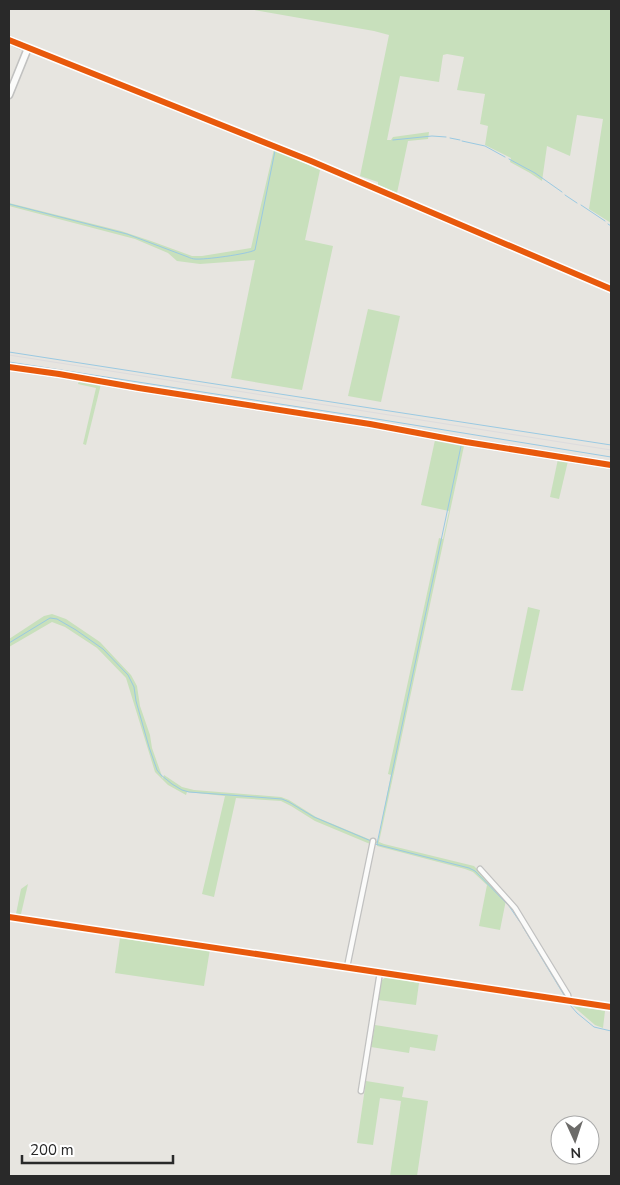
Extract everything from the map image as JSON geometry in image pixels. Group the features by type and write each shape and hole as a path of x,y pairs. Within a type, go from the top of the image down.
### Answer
{"street":[{"path":"9,40 311,161 611,289"},
{"path":"9,95 28,48"},
{"path":"9,367 387,427 466,442 611,465"},
{"path":"347,967 373,842"},
{"path":"480,869 515,908 568,995 569,1001"},
{"path":"9,917 611,1007"},
{"path":"361,1091 380,972"}],"green space":[{"path":"249,9 611,9 611,223 589,209 603,119 577,115 570,156 547,146 542,181 510,162 511,158 485,145 488,126 480,124 485,94 457,90 464,57 443,55 439,82 400,76 387,140 391,140 393,137 429,132 428,139 408,141 397,193 378,185 378,182 360,176 389,35"},
{"path":"274,149 320,170 305,240 333,246 302,390 231,378 255,260 200,264 177,261 168,253 135,239 9,206 9,203 121,231 192,256 251,248"},
{"path":"368,309 400,316 381,402 348,396"},
{"path":"79,381 101,384 86,445 83,444 96,388 78,384"},
{"path":"435,440 464,446 379,842 474,866 506,900 500,930 479,926 487,885 473,872 377,846 377,843 375,843 375,841 378,841 391,775 388,774 439,538 443,539 449,511 421,505"},
{"path":"558,459 568,461 559,499 550,497"},
{"path":"528,607 540,610 523,691 511,690"},
{"path":"52,614 66,619 100,642 131,675 137,686 140,706 163,779 164,775 182,787 194,790 281,797 316,817 371,840 370,844 315,821 281,801 236,798 214,897 202,894 225,796 187,792 186,795 168,785 155,772 126,678 97,648 65,627 52,622 9,647 9,639 44,616"},
{"path":"28,884 21,914 16,914 21,889"},
{"path":"120,938 181,947 181,944 210,949 204,986 115,973"},
{"path":"386,977 419,983 416,1005 378,1000 381,981"},
{"path":"573,1006 605,1011 603,1028 595,1025"},
{"path":"375,1025 438,1035 435,1051 410,1047 409,1053 371,1047"},
{"path":"366,1081 404,1087 402,1097 428,1101 417,1176 390,1176 401,1101 380,1098 373,1145 357,1143"}],"waterway":[{"path":"393,140 432,136 446,137"},
{"path":"450,138 460,140"},
{"path":"462,141 485,146 505,157"},
{"path":"9,204 127,234 193,259 216,258 244,253 255,250 275,151"},
{"path":"509,159 535,173 562,192"},
{"path":"565,195 577,203"},
{"path":"581,205 605,221"},
{"path":"9,352 611,445"},
{"path":"9,362 611,457"},
{"path":"377,844 461,446"},
{"path":"9,643 50,618 57,619 76,630 103,649 128,675 134,687 136,701 157,770 172,784 182,790 282,799 314,817 371,841"},
{"path":"375,844 475,871 509,906 520,922"},
{"path":"523,927 564,995"},
{"path":"570,1005 594,1027 611,1031"}],"railway":[{"path":"9,355 611,450"}],"cycle path":[{"path":"9,40 311,161 611,289"},
{"path":"9,367 370,424 466,442 611,465"},
{"path":"9,917 611,1007"}]}
